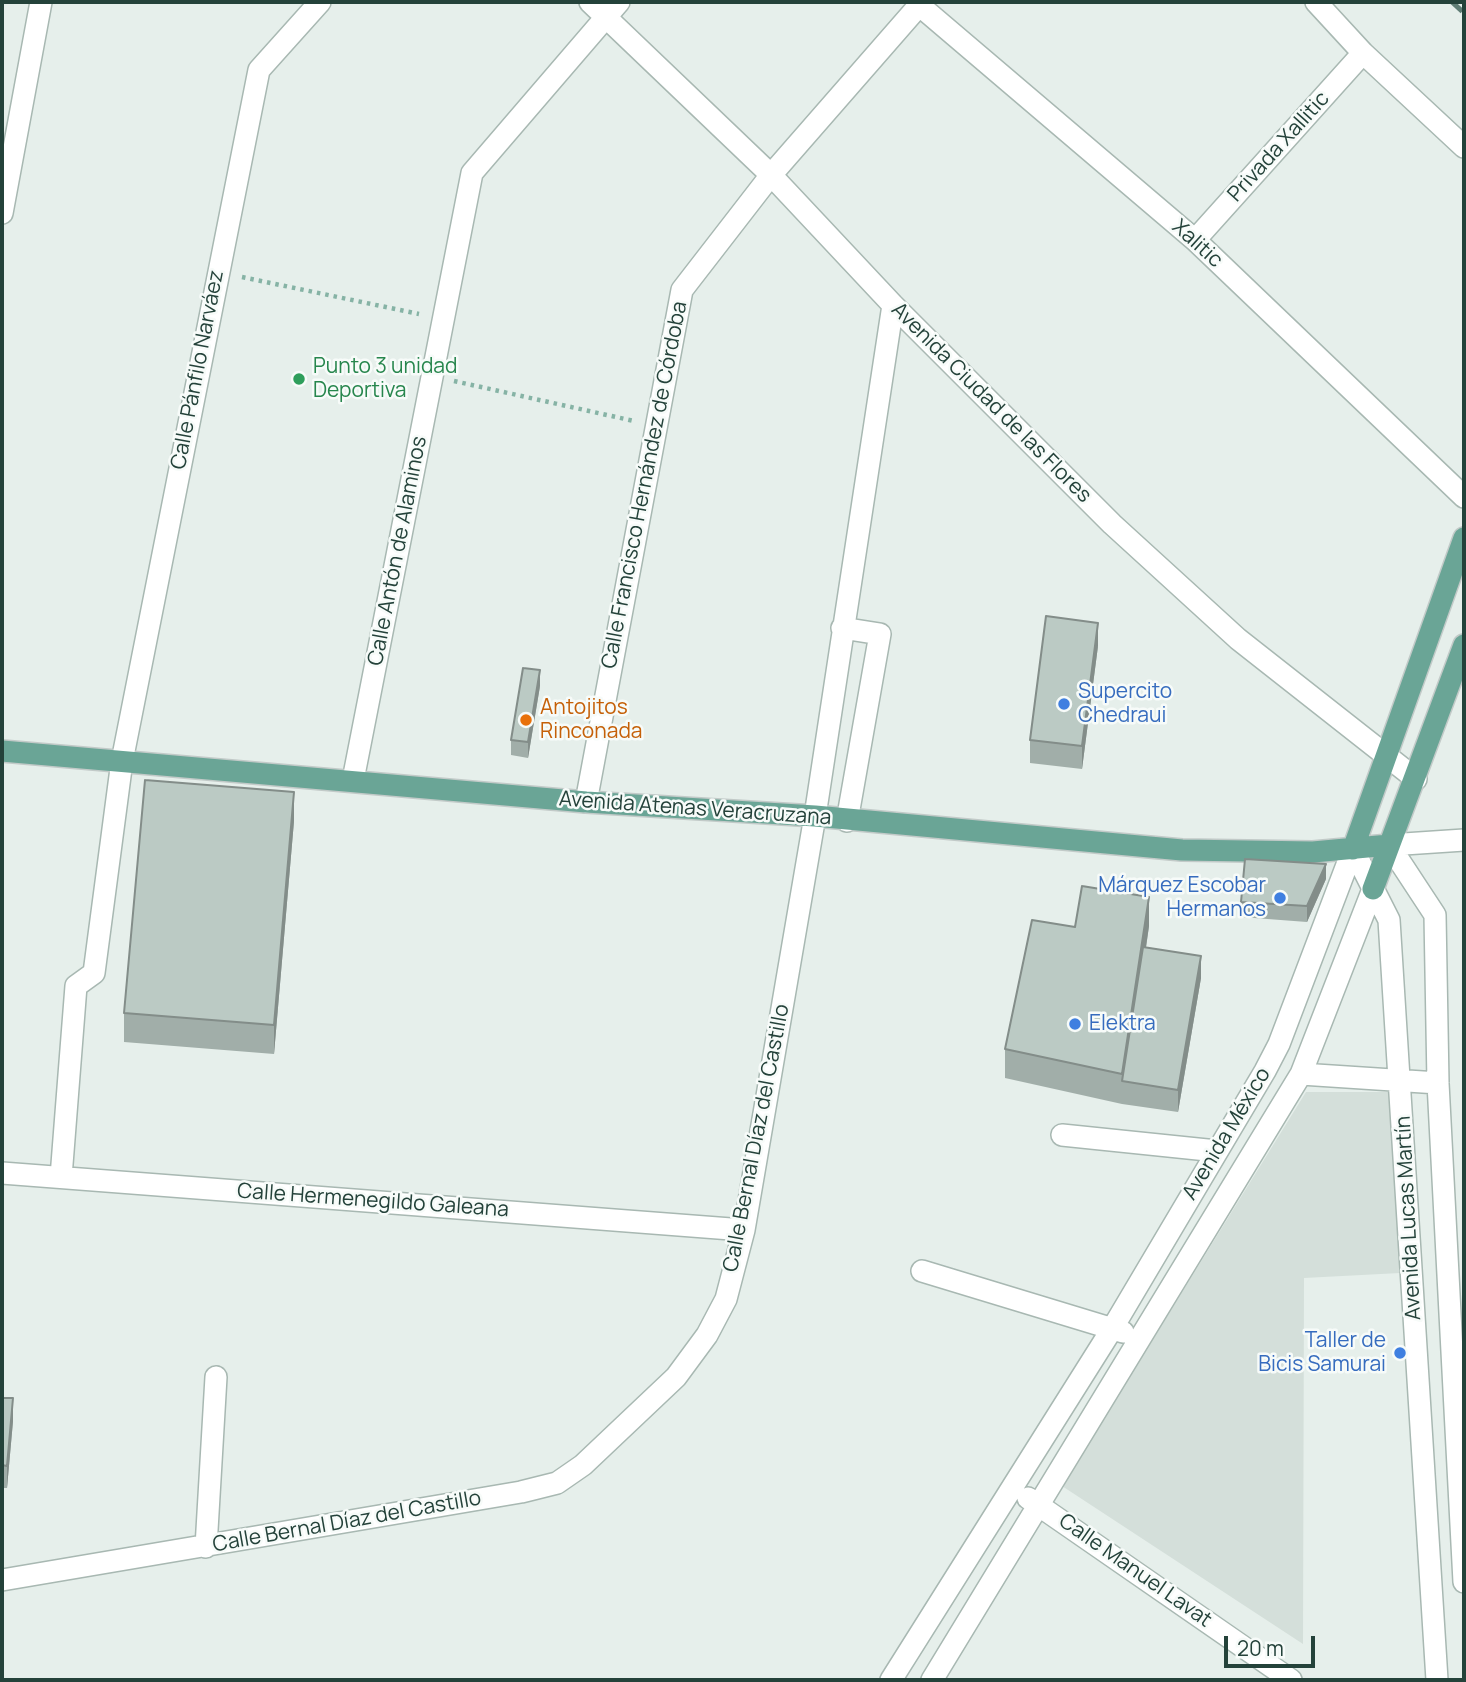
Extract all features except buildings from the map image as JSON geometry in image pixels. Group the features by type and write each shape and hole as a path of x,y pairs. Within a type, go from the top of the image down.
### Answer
{"main road":[{"name":"Avenida México","path":"1353,849 1464,538"},
{"name":"Avenida México","path":"1373,889 1464,645"},
{"name":"Avenida Atenas Veracruzana","path":"2,751 586,802 815,816 1182,850 1250,853 1389,845"}],"street":[{"path":"2,214 41,2"},
{"name":"Calle Pánfilo Narváez","path":"61,1177 76,986 94,973 122,761 259,70 320,2"},
{"name":"Avenida Ciudad de las Flores","path":"590,2 613,9 893,305 1112,524 1238,639 1416,779"},
{"path":"1316,2 1363,53 1464,147"},
{"name":"Calle Francisco Hernández de Córdoba","path":"586,802 682,290 771,175 920,3"},
{"name":"Xalitic","path":"920,3 1195,240 1464,497"},
{"name":"Calle Antón de Alaminos","path":"353,780 472,173 613,9"},
{"name":"Privada Xallitic","path":"1195,240 1363,53"},
{"name":"Calle Bernal Díaz del Castillo","path":"2,1580 521,1492 557,1483 583,1465 676,1377 708,1335 726,1299 744,1230 815,816 893,305"},
{"path":"842,628 880,634 847,821"},
{"path":"1389,845 1464,840"},
{"name":"Avenida Lucas Martín","path":"1389,845 1435,915 1438,1083 1464,1582"},
{"name":"Avenida Lucas Martín","path":"1353,849 1389,920 1437,1680"},
{"name":"Avenida México","path":"891,1680 1112,1329 1279,1044 1353,849"},
{"name":"Avenida México","path":"932,1680 1301,1074 1373,889"},
{"path":"1301,1074 1438,1083"},
{"path":"1062,1135 1217,1152"},
{"name":"Calle Hermenegildo Galeana","path":"2,1174 744,1230"},
{"path":"922,1270 1141,1338"},
{"path":"206,1547 216,1377"},
{"name":"Calle Manuel Lavat","path":"1012,1488 1291,1680"}],"path":[{"path":"218,268 242,277 444,320"},
{"path":"433,376 655,426"}],"shaded area":[{"path":"1306,1092 1391,1092 1400,1273 1304,1278 1303,1644 1062,1486"}],"railway":[{"path":"1452,2 1464,13"}],"place":[{"name":"Punto 3 unidad Deportiva","path":"299,379"},
{"name":"Supercito Chedraui","path":"1064,704"},
{"name":"Antojitos Rinconada","path":"526,720"},
{"name":"Márquez Escobar Hermanos","path":"1280,898"},
{"name":"Elektra","path":"1075,1024"},
{"name":"Taller de Bicis Samurai","path":"1400,1353"}]}
